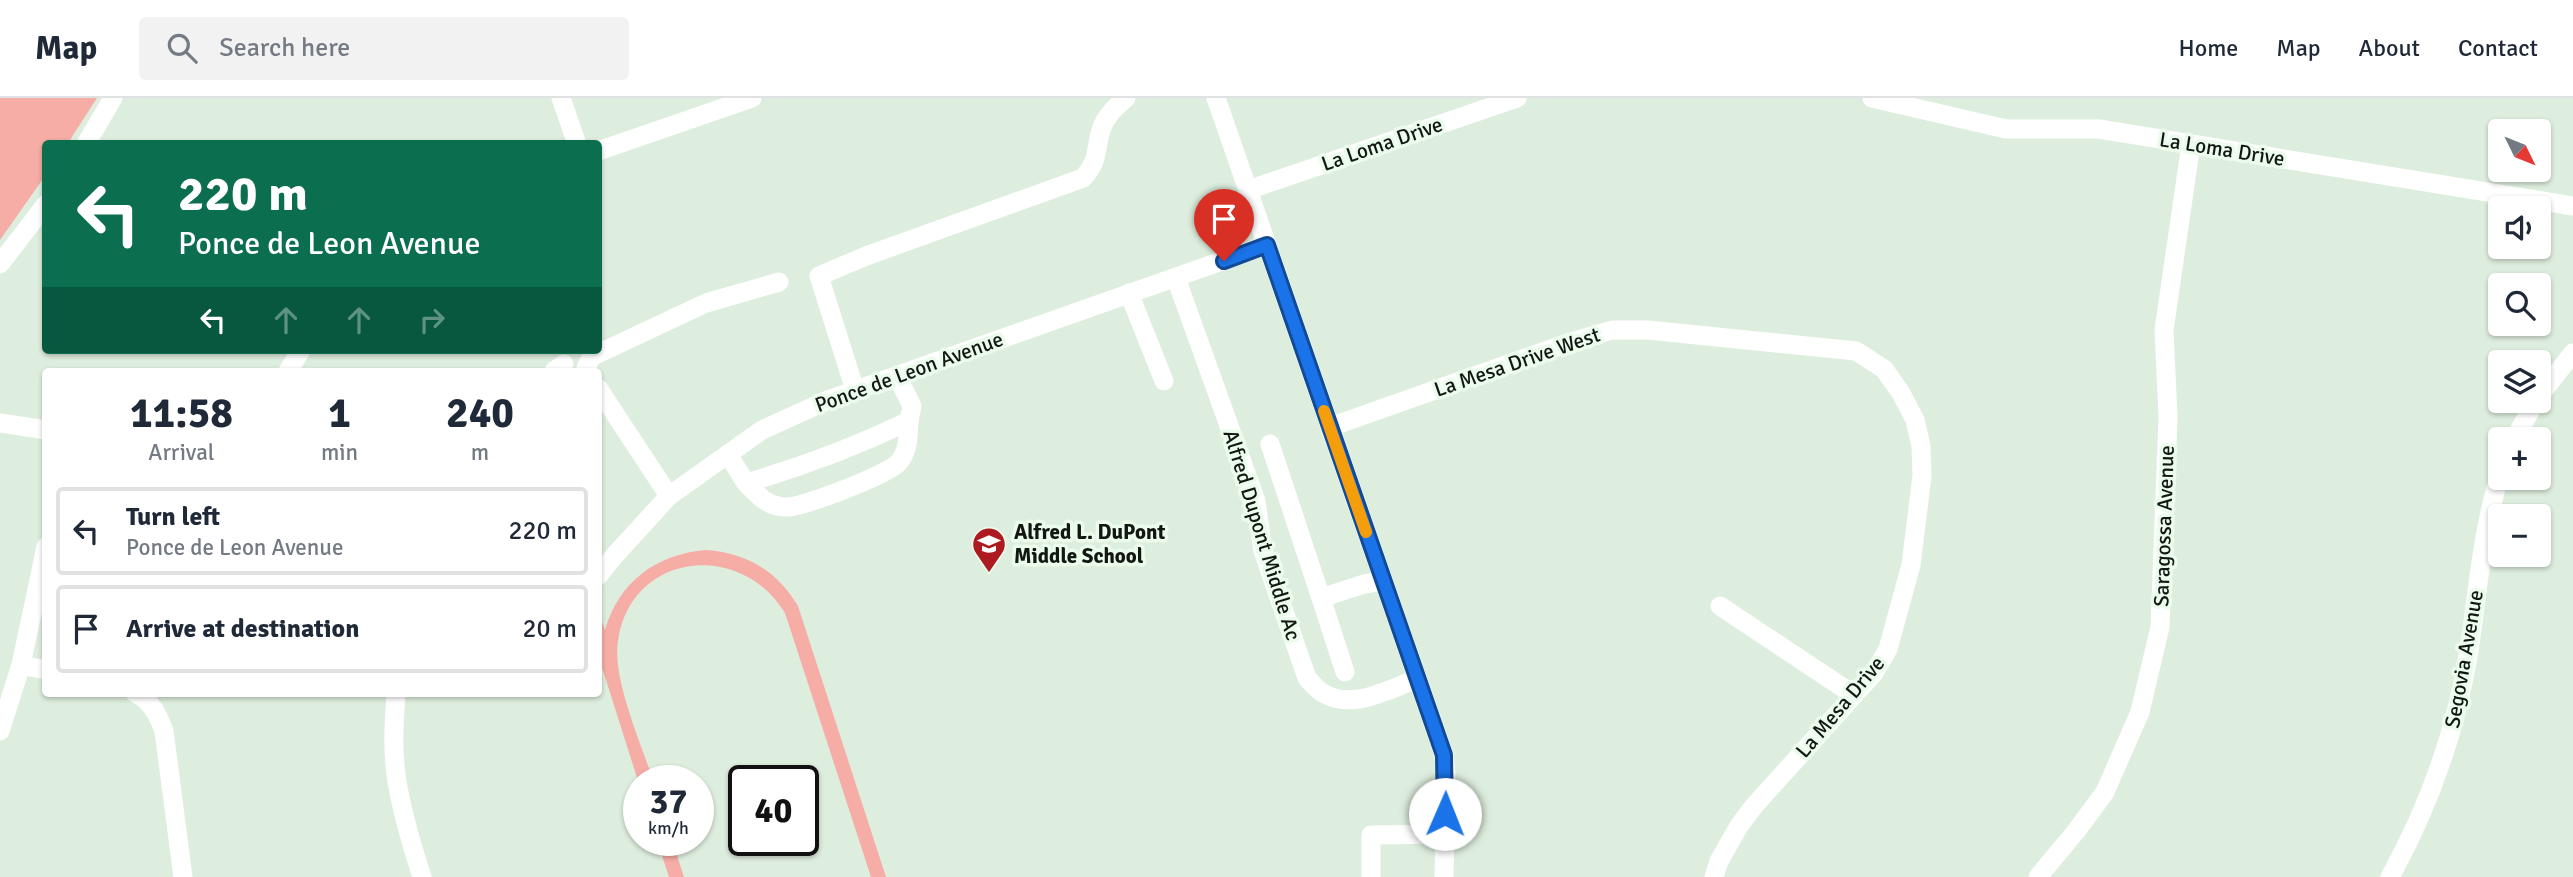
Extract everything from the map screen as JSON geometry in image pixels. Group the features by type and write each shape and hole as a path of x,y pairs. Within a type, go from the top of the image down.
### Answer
{"street":[{"path":"88,140 113,98"},
{"path":"561,98 576,140"},
{"path":"602,150 752,98"},
{"path":"855,390 818,276 866,256 1083,178 1094,166 1102,128 1112,110 1126,98"},
{"path":"1216,98 1444,755 1444,877"},
{"name":"La Loma Drive","path":"1248,190 1517,98"},
{"name":"La Loma Drive","path":"1872,98 2006,129 2099,129 2573,206"},
{"name":"Saragossa Avenue","path":"2038,877 2105,792 2140,712 2160,627 2168,417 2164,330 2191,144"},
{"path":"0,264 42,209"},
{"name":"Ponce de Leon Avenue","path":"602,571 668,496 729,456 762,430 855,390 1267,245"},
{"name":"Alfred Dupont Middle Ac","path":"1177,278 1256,501 1263,551 1307,678 1323,693 1342,701 1363,699 1417,679"},
{"path":"602,351 706,303 779,282"},
{"path":"1129,293 1164,381"},
{"name":"La Mesa Drive West","path":"1330,427 1612,330 1648,330 1856,351 1884,369 1901,393"},
{"path":"2551,381 2573,353"},
{"path":"586,368 591,356 595,354"},
{"path":"729,456 746,483 767,504 787,508 886,473 898,464 906,450 912,407 897,376"},
{"name":"La Mesa Drive","path":"1714,877 1719,861 1754,806 1874,673 1888,649 1911,565 1922,476 1921,446 1915,420 1901,393"},
{"path":"602,394 668,496"},
{"path":"746,483 861,442 909,421"},
{"path":"0,423 42,429"},
{"path":"1270,444 1345,672"},
{"name":"Segovia Avenue","path":"2390,877 2433,787 2452,732 2468,655 2481,554 2495,490"},
{"path":"0,731 21,665 42,566"},
{"path":"1321,598 1364,583 1383,581"},
{"path":"1720,606 1854,695"},
{"path":"21,665 42,669"},
{"path":"143,697 157,712 164,731 183,877"},
{"path":"396,697 396,779 408,835 422,877"},
{"path":"1371,877 1371,835 1445,834"}],"shaded area":[{"path":"0,98 97,98 70,140 42,140 42,180 0,240"},
{"path":"706,550 735,555 760,566 790,594 798,606 886,877 871,877 785,613 765,589 742,574 716,566 689,566 664,574 643,589 627,611 618,641 619,674 648,765 633,765 602,667 602,622 605,630 611,613 630,584 656,564 672,557"},
{"path":"662,856 677,856 684,877 669,877"}],"slow traffic":[{"path":"1324,411 1366,532"}],"place":[{"name":"Alfred L. DuPont Middle School","path":"989,574"}],"route":[{"path":"1224,261 1267,245 1444,755 1445,814"}]}
